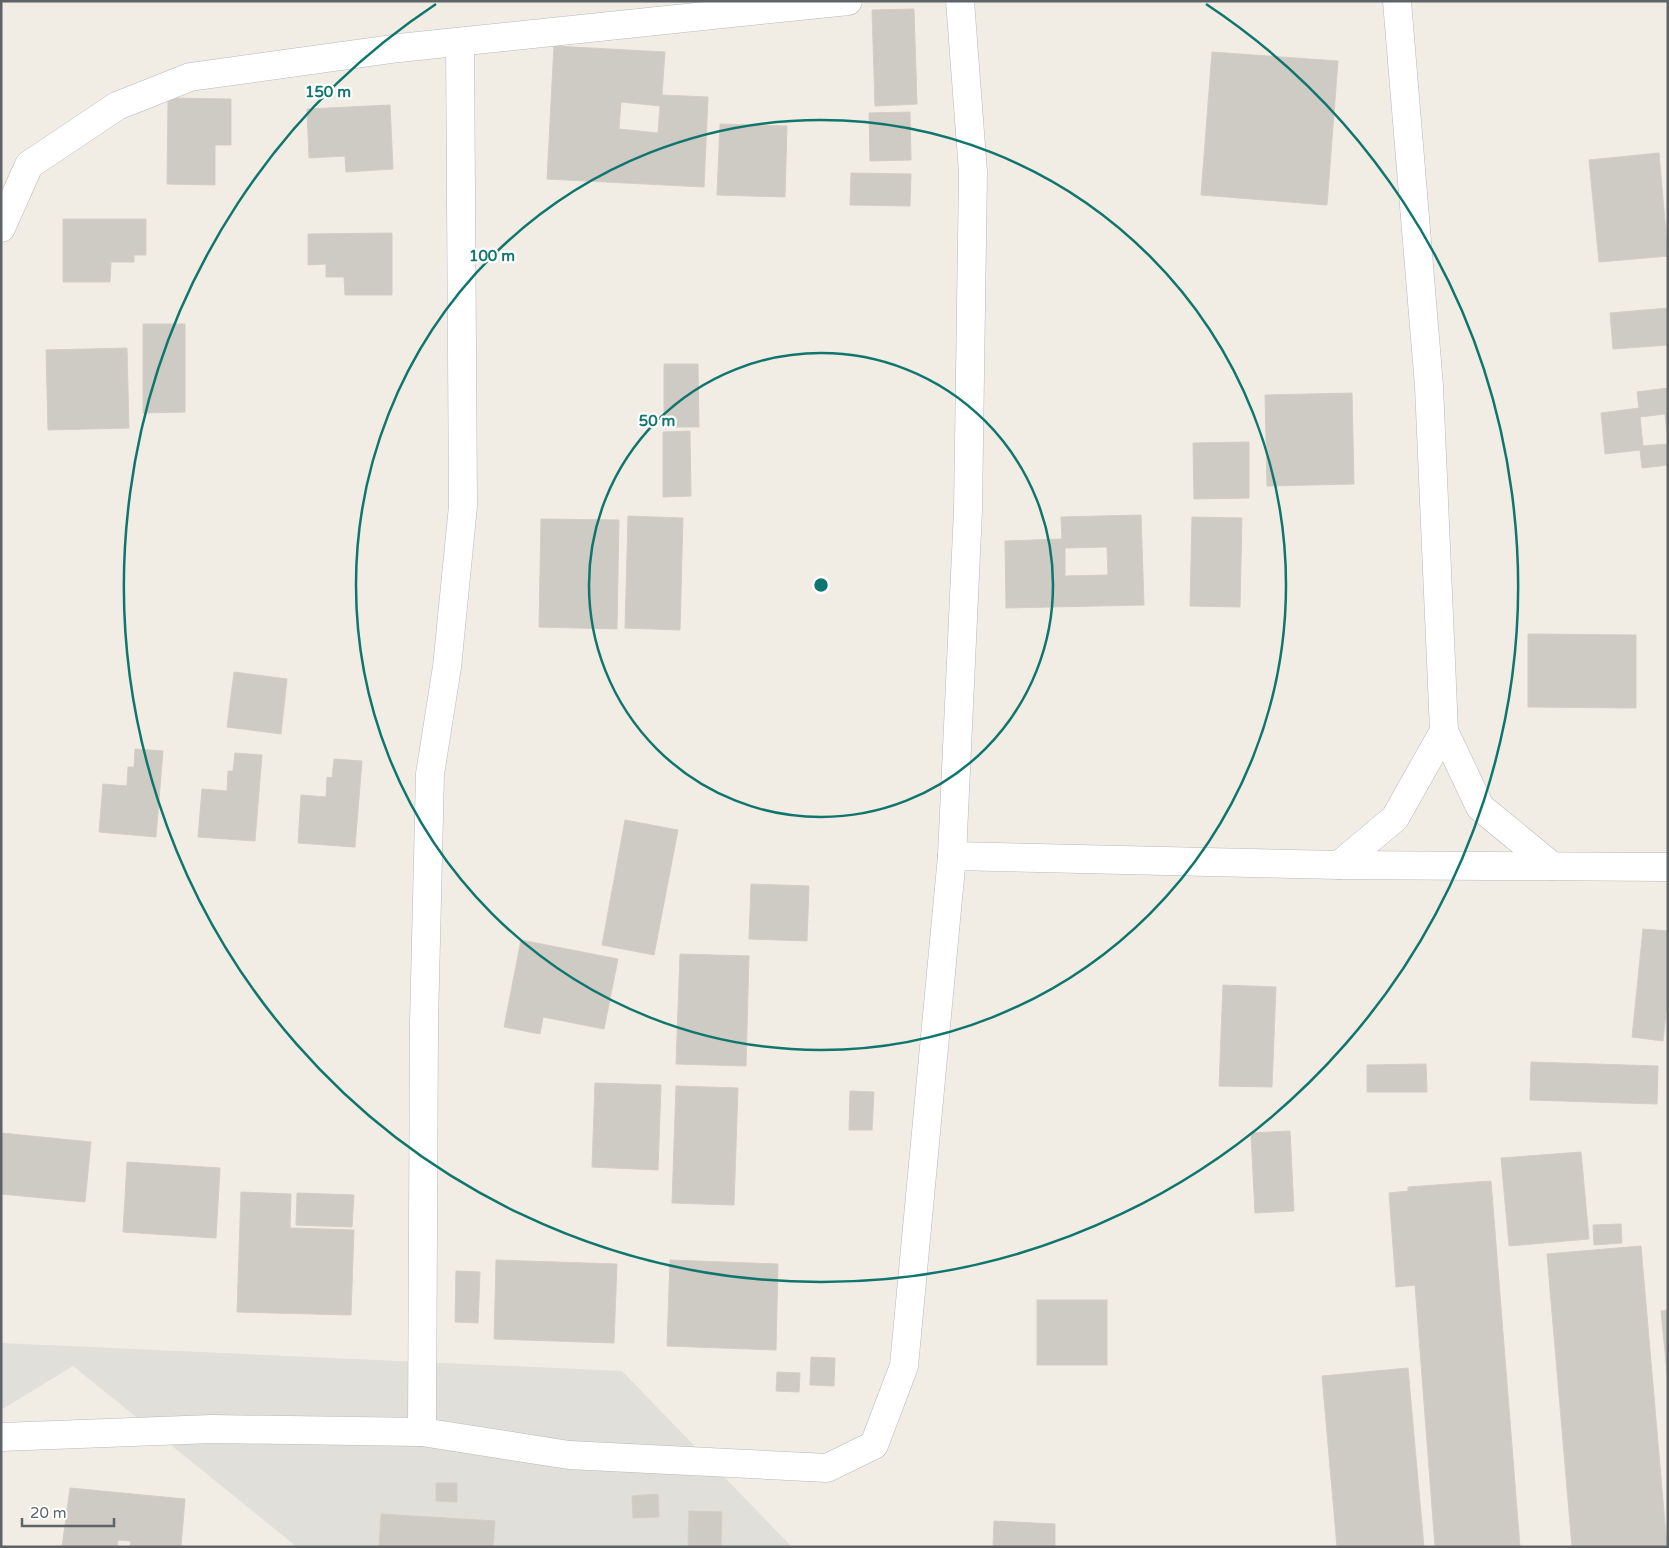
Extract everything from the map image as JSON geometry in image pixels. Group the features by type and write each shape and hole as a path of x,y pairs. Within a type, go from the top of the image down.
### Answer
{"street":[{"path":"1,228 29,165 117,106 190,77 390,49 848,1"},
{"path":"1,1437 212,1429 422,1432 569,1455 827,1468 874,1444 904,1366 952,856 968,510 973,172 960,1"},
{"path":"1396,1 1429,386 1444,731 1480,807 1552,866"},
{"path":"422,1432 424,1033 430,774 447,667 463,506 460,42"},
{"path":"1339,864 1396,818 1444,731"},
{"path":"952,856 1339,864 1668,868"}],"shaded area":[{"path":"1,1343 622,1371 792,1547 297,1547 73,1366 1,1410"}],"building":[{"path":"914,9 917,104 875,106 872,10"},
{"path":"554,46 665,52 662,95 708,97 704,187 547,179","holes":["621,102 660,106 658,133 619,129"]},
{"path":"1212,52 1338,61 1327,205 1201,195"},
{"path":"168,98 231,99 231,145 215,145 215,185 167,184"},
{"path":"390,105 393,169 346,172 345,156 309,158 307,109"},
{"path":"910,112 911,160 870,161 869,113"},
{"path":"720,124 787,126 785,197 717,195"},
{"path":"1659,153 1668,256 1599,262 1589,160"},
{"path":"851,173 911,174 910,206 850,205"},
{"path":"63,219 146,219 146,255 134,255 134,262 111,262 110,282 63,282"},
{"path":"392,233 392,295 345,295 344,277 326,277 326,264 308,265 308,234"},
{"path":"1668,308 1668,345 1613,349 1610,313"},
{"path":"143,324 185,324 185,412 143,413"},
{"path":"127,348 129,428 48,430 46,350"},
{"path":"664,364 698,364 699,427 664,427"},
{"path":"1668,388 1668,441 1665,414 1640,417 1643,446 1668,444 1668,465 1642,468 1640,450 1605,454 1601,413 1639,408 1637,392"},
{"path":"1352,393 1354,484 1267,486 1265,395"},
{"path":"690,431 691,496 663,497 663,432"},
{"path":"1249,442 1249,498 1194,499 1193,443"},
{"path":"1141,515 1144,605 1006,608 1005,541 1062,539 1061,517","holes":["1107,547 1108,575 1065,576 1065,548"]},
{"path":"628,516 683,518 680,630 625,628"},
{"path":"1192,517 1242,518 1240,607 1190,606"},
{"path":"541,519 619,520 617,629 539,627"},
{"path":"1528,634 1636,635 1636,708 1528,707"},
{"path":"234,672 287,679 281,734 227,727"},
{"path":"135,749 163,751 156,837 99,832 103,784 127,786 128,767 134,767"},
{"path":"235,753 262,755 255,841 198,837 202,789 227,791 228,771 233,771"},
{"path":"334,759 362,761 355,847 298,843 301,795 326,797 327,777 332,778"},
{"path":"625,820 678,830 654,955 602,945"},
{"path":"751,884 809,886 807,941 749,939"},
{"path":"1643,929 1668,931 1668,994 1663,1041 1632,1037"},
{"path":"521,940 618,959 604,1029 543,1017 540,1034 504,1027"},
{"path":"680,954 749,956 746,1066 676,1064"},
{"path":"1223,985 1276,987 1272,1087 1219,1086"},
{"path":"1531,1062 1658,1066 1657,1104 1530,1100"},
{"path":"1426,1064 1427,1092 1367,1092 1367,1065"},
{"path":"595,1083 661,1085 658,1170 592,1167"},
{"path":"676,1086 738,1088 734,1205 672,1203"},
{"path":"850,1091 874,1092 872,1130 849,1130"},
{"path":"1290,1131 1294,1211 1255,1213 1251,1133"},
{"path":"1,1133 91,1142 85,1202 1,1194"},
{"path":"1581,1152 1589,1239 1509,1246 1501,1158"},
{"path":"127,1162 220,1168 216,1238 123,1232"},
{"path":"1491,1181 1520,1547 1435,1547 1415,1285 1396,1287 1389,1193 1408,1191 1408,1187"},
{"path":"241,1192 291,1194 290,1228 354,1230 351,1315 237,1312"},
{"path":"297,1193 354,1195 352,1227 296,1225"},
{"path":"1621,1224 1622,1243 1594,1245 1593,1225"},
{"path":"1641,1246 1667,1547 1572,1547 1547,1254"},
{"path":"496,1260 617,1264 614,1343 494,1339"},
{"path":"670,1260 778,1264 776,1350 667,1346"},
{"path":"456,1271 480,1272 478,1323 455,1322"},
{"path":"1037,1300 1107,1300 1107,1365 1037,1365"},
{"path":"1668,1310 1668,1383 1661,1311"},
{"path":"811,1357 835,1358 834,1386 810,1385"},
{"path":"1408,1368 1424,1547 1337,1547 1322,1376"},
{"path":"777,1372 800,1373 799,1392 776,1391"},
{"path":"436,1483 457,1483 457,1502 436,1501"},
{"path":"70,1488 185,1499 181,1547 130,1547 131,1541 118,1540 117,1547 62,1547"},
{"path":"658,1494 659,1517 633,1518 632,1496"},
{"path":"689,1511 722,1512 721,1547 688,1547"},
{"path":"381,1514 495,1521 493,1547 379,1547"},
{"path":"994,1521 1055,1524 1055,1547 993,1547"}]}
